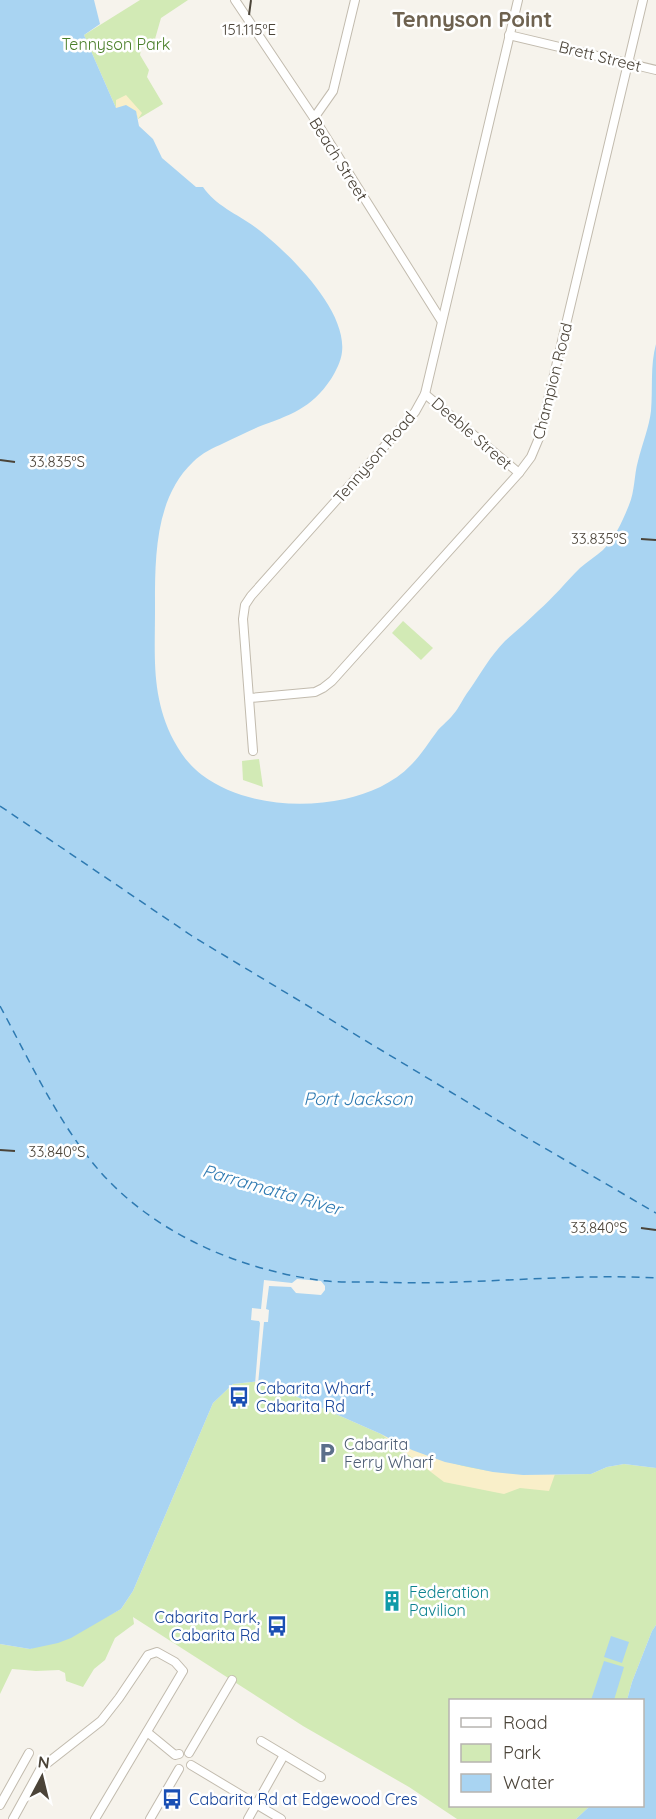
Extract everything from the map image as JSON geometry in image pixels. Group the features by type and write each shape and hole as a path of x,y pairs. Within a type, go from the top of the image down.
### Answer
{"street":[{"name":"Beach Street","path":"235,0 314,118 441,320"},
{"path":"314,118 333,91 355,0"},
{"name":"Tennyson Road","path":"253,751 243,612 247,600 415,412 425,394 518,0"},
{"name":"Champion Road","path":"250,698 315,692 332,681 531,457 539,438 643,0"},
{"name":"Brett Street","path":"509,34 656,70"},
{"name":"Deeble Street","path":"425,394 519,473"},
{"path":"13,1819 41,1768 100,1721 119,1698 148,1655 157,1652 175,1662 183,1671 95,1819"},
{"path":"189,1753 232,1680"},
{"path":"147,1732 175,1755 189,1753"},
{"path":"261,1741 321,1777"},
{"path":"0,1805 29,1753"},
{"path":"179,1769 187,1769 191,1765 192,1760 189,1753"},
{"path":"179,1754 176,1762 179,1769"},
{"path":"248,1819 284,1755"},
{"path":"191,1765 281,1819"},
{"path":"150,1819 179,1769"}],"green space":[{"name":"Tennyson Park","path":"140,0 188,0 161,18 155,39 141,49 140,55 149,70 147,77 163,104 138,119 136,111 116,108 84,35"},
{"path":"403,621 433,648 421,660 392,633"},
{"path":"259,759 263,787 243,780 242,761"},
{"path":"261,1381 412,1450 523,1475 591,1474 607,1467 624,1464 656,1468 656,1625 627,1699 449,1699 449,1807 589,1807 576,1819 457,1819 409,1787 303,1726 133,1617 134,1624 115,1638 105,1660 94,1669 83,1687 66,1681 65,1673 59,1670 12,1669 0,1694 0,1644 30,1649 121,1609 133,1591 213,1403 233,1384"}],"sand":[{"path":"126,95 142,113 138,119 136,111 116,108 116,100"},
{"path":"381,1434 424,1454 465,1466 508,1473 555,1474 549,1491 520,1488 504,1494 444,1482"}],"water":[{"name":"Port Jackson","path":"0,0 94,0 100,24 84,35 116,108 126,105 136,111 139,126 153,139 162,158 196,187 203,187 220,204 268,237 298,266 325,300 341,335 341,359 331,379 316,397 299,410 258,427 200,456 180,477 164,512 159,531 155,571 155,661 161,709 180,751 190,764 217,785 270,802 308,804 345,799 372,791 397,777 411,765 456,711 500,646 549,601 580,568 603,550 615,534 631,500 637,466 649,424 656,344 656,1468 624,1464 607,1467 591,1474 523,1475 493,1472 445,1462 412,1450 261,1381 233,1384 213,1403 133,1591 121,1609 71,1638 30,1649 0,1644"},
{"path":"656,1625 656,1819 576,1819 589,1807 644,1807 644,1699 627,1699"},
{"path":"611,1636 629,1642 622,1663 604,1657"},
{"path":"604,1661 624,1667 614,1699 591,1699"}],"pier":[{"path":"297,1279 321,1281 325,1290 321,1295 296,1293 291,1287 269,1286 266,1309 269,1310 268,1322 264,1322 258,1384 255,1384 260,1323 251,1320 252,1308 261,1309 264,1280 292,1283"}],"ferry route":[{"path":"0,806 192,936 656,1213"},
{"path":"0,1006 54,1106 92,1162 113,1185 163,1225 220,1254 280,1273 335,1282 410,1283 586,1277 656,1278"}],"place":[{"name":"Cabarita Wharf, Cabarita Rd","path":"239,1397"},
{"name":"Cabarita Ferry Wharf","path":"327,1453"},
{"name":"Federation Pavilion","path":"392,1601"},
{"name":"Cabarita Park, Cabarita Rd","path":"277,1626"},
{"name":"Cabarita Rd at Edgewood Cres","path":"172,1799"}],"district":[{"name":"Tennyson Point","path":"472,19"}],"water label":[{"name":"Parramatta River","path":"272,1190"}]}
